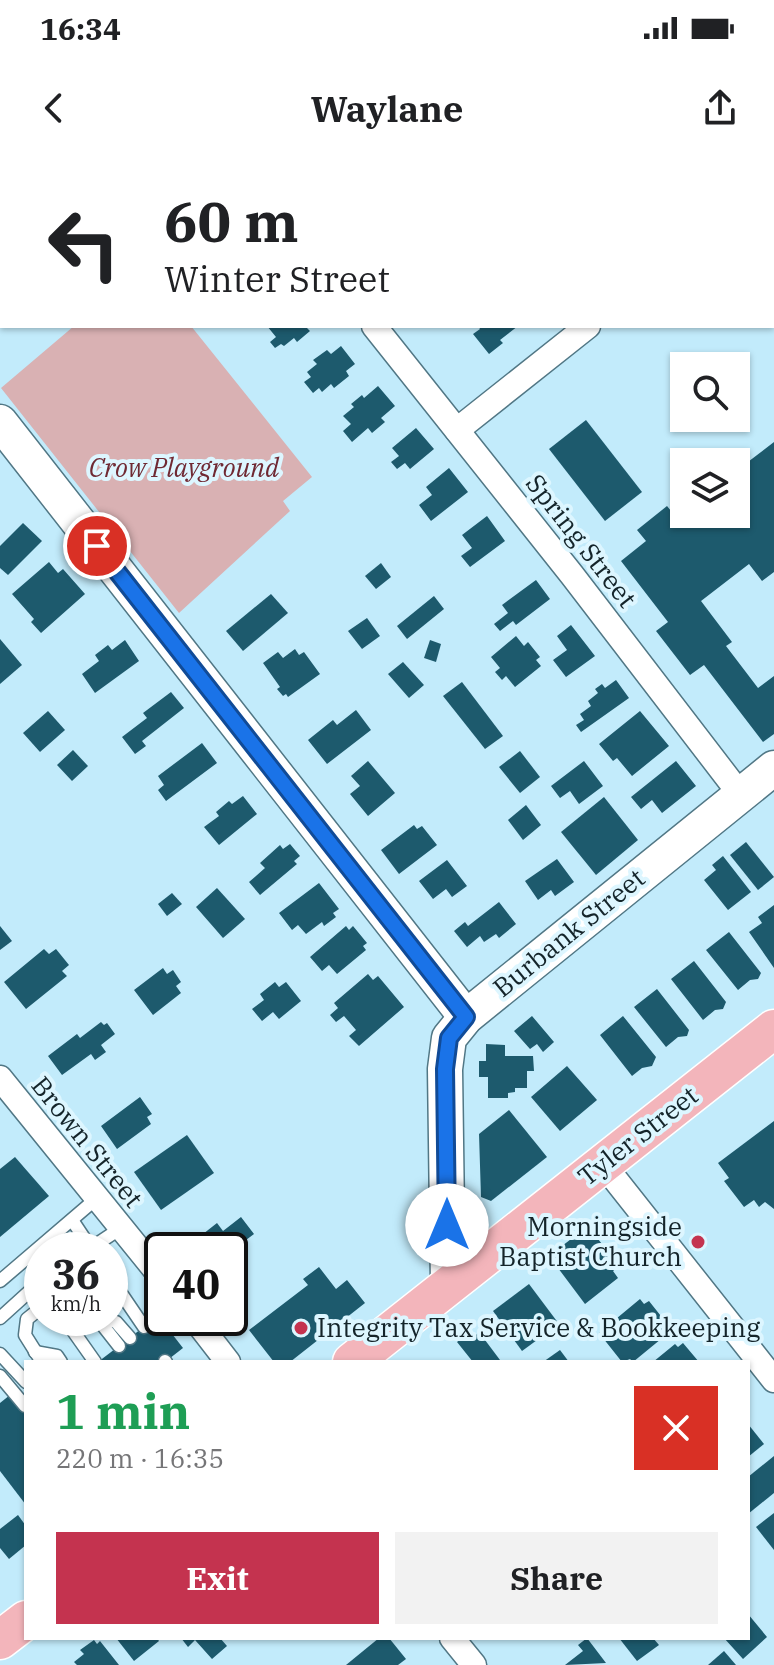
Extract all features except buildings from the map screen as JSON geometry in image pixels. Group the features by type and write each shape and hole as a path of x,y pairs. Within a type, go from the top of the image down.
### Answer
{"main road":[{"name":"Tyler Street","path":"354,1360 774,1029"},
{"path":"0,1640 24,1622"}],"street":[{"name":"Spring Street","path":"376,328 740,794"},
{"path":"457,430 585,328"},
{"path":"0,422 466,1017"},
{"name":"Burbank Street","path":"448,1285 445,1069 449,1038 466,1017 774,768"},
{"name":"Brown Street","path":"0,1078 144,1256"},
{"path":"603,1164 774,1380"},
{"path":"207,1336 224,1360"},
{"path":"454,1640 474,1665"}],"lane":[{"path":"2,1277 97,1198"},
{"path":"72,1220 79,1232"},
{"path":"115,1232 121,1228"},
{"path":"1,1320 24,1299"},
{"path":"128,1303 144,1327"},
{"path":"26,1336 38,1357 57,1356 60,1360"},
{"path":"77,1336 94,1360"},
{"path":"122,1336 124,1342"},
{"path":"0,1354 24,1380"},
{"path":"0,1376 24,1405"}],"green space":[{"name":"Crow Playground","path":"72,328 193,328 312,477 283,501 290,511 179,613 1,388"}],"place":[{"name":"Morningside Baptist Church","path":"698,1242"},
{"name":"Integrity Tax Service & Bookkeeping","path":"301,1328"}],"route":[{"path":"97,546 466,1017 449,1038 445,1069 447,1225"}]}
